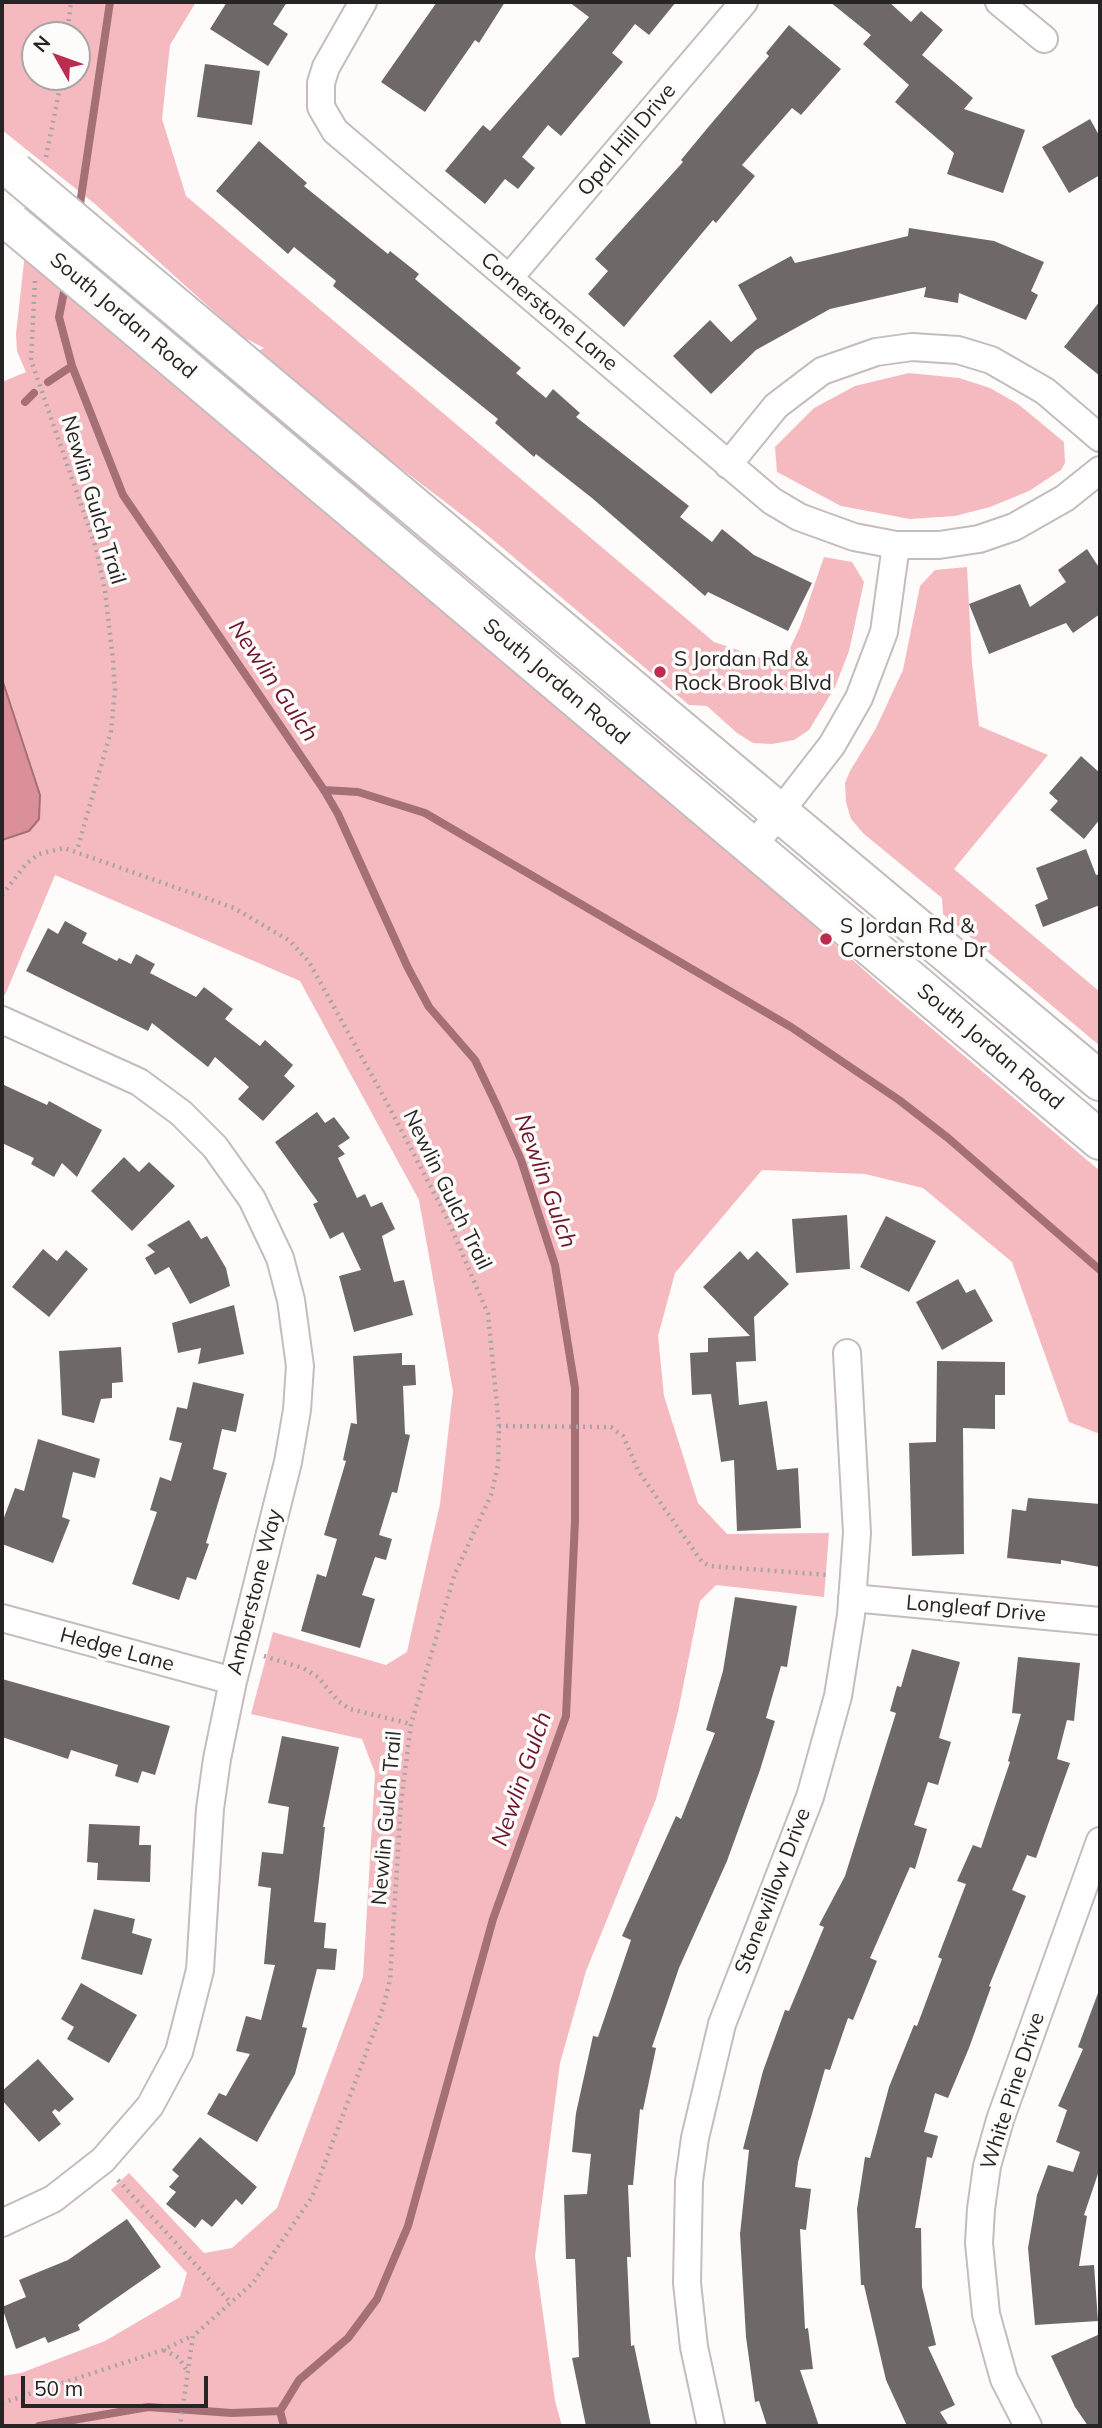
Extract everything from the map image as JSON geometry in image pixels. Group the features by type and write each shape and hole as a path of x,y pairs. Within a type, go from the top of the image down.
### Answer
{"main road":[{"name":"South Jordan Road","path":"21,167 125,266 1100,1082"},
{"name":"South Jordan Road","path":"7,219 1100,1140"}],"street":[{"name":"Cornerstone Lane","path":"363,2 326,67 321,83 321,107 327,121 345,141 772,501 799,517 854,537 896,545 939,545 990,536 1040,514 1086,483 1100,470"},
{"name":"Opal Hill Drive","path":"509,278 744,2"},
{"path":"999,2 1044,39"},
{"path":"727,465 776,406 822,371 876,352 912,347 958,350 991,360 1045,391 1100,438"},
{"path":"752,848 832,745 859,698 884,632 896,545"},
{"name":"Amberstone Way","path":"2,1020 139,1082 181,1113 215,1147 262,1217 280,1258 288,1280 298,1341 297,1410 288,1462 233,1681 210,1809 200,1970 179,2052 161,2090 136,2125 103,2160 53,2199 2,2223"},
{"name":"Stonewillow Drive","path":"711,2426 694,2347 687,2283 688,2194 695,2138 722,2024 818,1773 838,1696 852,1598 858,1495 847,1353"},
{"name":"Longleaf Drive","path":"852,1598 1100,1621"},
{"name":"Hedge Lane","path":"2,1618 233,1681"},
{"name":"White Pine Drive","path":"1028,2426 1004,2379 986,2314 979,2243 981,2209 987,2166 1000,2120 1100,1841"}],"path":[{"path":"69,21 71,2"},
{"path":"21,167 56,91"},
{"name":"Newlin Gulch Trail","path":"2,2403 163,2350 193,2336 253,2283 312,2197 383,2008 390,1980 401,1802 411,1724 454,1576 495,1480 499,1426 488,1314 448,1220 309,962 290,941 242,911 77,850 111,731 115,690 113,660 105,590 96,548 31,360 36,272"},
{"path":"2,895 26,864 39,854 64,848 77,850"},
{"path":"499,1426 611,1427 623,1436 639,1472 702,1562 710,1566 829,1576"},
{"path":"263,1656 311,1672 350,1709 411,1724"},
{"path":"118,2179 231,2303"},
{"path":"180,2426 193,2336"},
{"path":"163,2350 178,2358 186,2370"}],"shaded area":[{"path":"2,2 196,2 170,45 162,119 186,196 714,642 782,665 800,627 824,557 852,562 864,582 849,651 835,687 809,730 794,740 772,744 753,743 737,733 707,706 689,705 479,528 252,354 264,348 241,336 95,204 2,130"},
{"path":"25,253 625,758 891,994 1100,1171 1100,1434 1069,1422 1012,1262 923,1188 865,1174 762,1170 675,1273 658,1336 664,1396 698,1503 727,1534 829,1533 824,1597 716,1585 700,1601 678,1712 656,1799 586,1971 560,2063 535,2256 555,2401 562,2426 2,2426 2,2376 21,2373 105,2341 180,2297 187,2273 111,2190 129,2173 204,2253 232,2248 277,2208 363,1977 375,1773 362,1739 251,1714 273,1632 386,1665 407,1652 440,1504 453,1391 419,1200 300,981 55,875 5,995 2,993 2,382 26,372 17,351 16,334"},
{"path":"909,373 959,378 990,388 1018,404 1064,442 1065,463 1061,470 1029,491 990,507 955,516 910,519 841,506 777,472 775,447 814,408 855,386"},
{"path":"967,567 972,663 979,726 1048,755 954,869 1100,992 1100,1046 943,914 942,898 864,834 851,819 846,802 845,783 850,771 875,730 903,670 920,586 935,570"},
{"path":"2,679 40,795 39,819 29,831 2,840"}],"building":[{"path":"227,2 287,2 273,24 288,34 268,66 210,29"},
{"path":"437,2 505,2 479,43 475,40 425,112 381,82"},
{"path":"569,2 676,2 649,35 635,24 612,53 623,62 561,136 548,125 522,157 535,168 518,189 505,179 485,204 445,171 483,125 490,131 589,17"},
{"path":"830,2 889,2 911,22 921,11 943,30 922,55 973,98 964,109 1025,130 1003,193 947,174 954,153 895,102 909,85 863,44 871,35"},
{"path":"789,25 841,69 801,115 792,108 742,165 755,176 716,223 713,220 624,327 588,294 608,271 595,259 683,162 681,160 769,56 766,53"},
{"path":"205,64 260,71 252,125 197,117"},
{"path":"1090,119 1100,137 1100,175 1069,193 1042,147"},
{"path":"259,141 307,183 304,186 388,254 390,251 419,274 415,279 521,368 516,373 546,398 553,389 580,413 576,417 689,506 680,517 712,542 722,529 754,555 812,583 788,631 708,592 705,596 592,498 536,454 534,457 495,423 498,419 333,286 336,281 294,247 288,254 216,191"},
{"path":"909,228 994,241 1044,262 1031,291 1038,295 1026,320 959,293 958,303 924,297 926,287 830,309 756,350 711,394 673,356 710,320 731,342 757,319 738,285 791,256 795,263 908,236"},
{"path":"1100,301 1100,376 1064,347"},
{"path":"1087,549 1100,569 1100,614 1073,633 1066,623 989,654 969,604 1020,584 1030,607 1066,582 1058,570"},
{"path":"1081,756 1100,773 1100,819 1084,839 1050,810 1058,801 1049,793"},
{"path":"1086,849 1096,875 1100,874 1100,905 1043,927 1035,905 1048,899 1036,868"},
{"path":"65,921 87,933 82,943 117,961 119,958 131,964 136,954 155,964 150,973 196,997 204,987 233,1009 225,1019 260,1046 265,1040 293,1065 284,1076 295,1086 263,1121 238,1099 249,1087 215,1057 208,1067 152,1023 148,1031 26,971 48,928 58,934"},
{"path":"2,1084 47,1105 49,1101 102,1130 77,1177 62,1163 54,1177 31,1164 34,1158 2,1143"},
{"path":"317,1112 325,1123 334,1117 350,1138 338,1146 345,1154 338,1158 357,1198 365,1194 371,1207 382,1202 395,1229 382,1236 394,1282 404,1280 413,1315 354,1332 339,1276 361,1270 343,1232 330,1239 313,1204 318,1202 275,1142"},
{"path":"124,1157 139,1172 149,1162 175,1186 132,1231 91,1191"},
{"path":"847,1215 850,1269 796,1273 792,1219"},
{"path":"886,1216 936,1241 909,1292 860,1267"},
{"path":"189,1220 201,1239 207,1236 226,1268 230,1286 190,1304 169,1267 155,1275 145,1258 155,1252 147,1245"},
{"path":"43,1249 57,1261 66,1250 88,1269 49,1317 12,1287"},
{"path":"740,1251 748,1260 757,1251 789,1284 754,1317 756,1361 736,1362 739,1405 767,1401 777,1470 798,1468 801,1528 737,1531 734,1460 721,1462 711,1394 692,1395 690,1353 708,1352 708,1338 750,1336 703,1287"},
{"path":"958,1279 966,1293 975,1289 993,1321 942,1350 916,1302"},
{"path":"234,1305 244,1354 198,1364 201,1348 178,1353 172,1323"},
{"path":"121,1347 123,1382 112,1383 112,1398 101,1399 94,1423 62,1415 59,1351"},
{"path":"402,1353 402,1365 415,1365 416,1385 403,1386 405,1434 410,1435 397,1493 392,1492 379,1535 392,1539 386,1560 375,1557 362,1595 375,1599 360,1648 301,1631 317,1574 326,1577 337,1539 324,1535 346,1461 343,1460 351,1423 357,1424 353,1356"},
{"path":"937,1361 1005,1362 1005,1395 995,1395 995,1429 963,1428 964,1554 912,1556 909,1443 936,1442"},
{"path":"193,1382 244,1394 236,1432 222,1429 213,1469 227,1473 206,1543 209,1544 196,1580 187,1577 179,1600 132,1584 157,1512 150,1510 160,1477 171,1481 182,1443 169,1440 177,1407 187,1409"},
{"path":"38,1439 100,1459 95,1478 73,1472 62,1517 70,1520 53,1563 2,1544 2,1523 15,1488 24,1491"},
{"path":"1028,1498 1100,1504 1100,1567 1061,1560 1061,1564 1007,1558 1012,1509 1026,1511"},
{"path":"735,1597 797,1606 787,1667 781,1666 766,1718 775,1721 760,1770 727,1861 679,1968 652,2047 656,2048 643,2110 640,2109 633,2185 628,2185 631,2257 627,2257 631,2346 634,2345 651,2426 586,2426 572,2358 579,2357 575,2259 566,2259 564,2195 587,2194 591,2154 572,2152 576,2113 593,2036 598,2037 631,1940 622,1936 676,1816 681,1819 715,1733 706,1730 723,1671"},
{"path":"912,1649 960,1662 939,1738 951,1742 938,1785 928,1782 914,1825 927,1829 915,1869 910,1867 870,1958 877,1961 853,2020 848,2018 830,2070 825,2069 798,2162 795,2187 811,2189 806,2230 800,2229 805,2329 808,2328 813,2369 800,2370 819,2426 767,2426 759,2401 755,2402 746,2337 740,2234 749,2150 743,2149 763,2071 785,2010 789,2011 824,1927 819,1925 845,1876 896,1713 890,1711 897,1686 901,1687"},
{"path":"1018,1657 1080,1663 1074,1721 1067,1720 1057,1759 1070,1763 1036,1858 1027,1855 1012,1890 1026,1896 989,1986 991,1987 969,2048 948,2098 935,2093 924,2132 938,2136 932,2158 927,2157 915,2228 921,2228 922,2287 936,2345 928,2347 955,2405 940,2412 949,2426 907,2426 886,2380 864,2285 861,2285 857,2209 865,2157 870,2158 889,2087 914,2025 917,2026 942,1959 938,1957 966,1884 957,1881 973,1845 981,1848 1010,1762 1008,1761 1021,1714 1012,1713"},
{"path":"2,1679 170,1726 155,1775 142,1771 138,1783 115,1776 118,1765 71,1750 68,1759 2,1737"},
{"path":"282,1736 339,1747 323,1827 314,1922 326,1923 324,1948 337,1949 335,1970 317,1969 302,2027 307,2028 295,2074 257,2142 207,2114 219,2093 226,2096 250,2054 236,2051 246,2016 261,2020 275,1965 264,1964 271,1888 258,1886 262,1852 283,1854 289,1807 268,1803"},
{"path":"89,1824 140,1826 139,1845 151,1845 150,1882 97,1880 98,1863 87,1862"},
{"path":"94,1909 135,1919 132,1933 152,1939 142,1975 81,1959"},
{"path":"81,1983 137,2015 109,2063 67,2039 74,2027 61,2019"},
{"path":"1098,1993 1100,2168 1084,2215 1087,2216 1079,2266 1094,2265 1098,2321 1035,2325 1028,2248 1037,2195 1048,2165 1073,2172 1080,2152 1056,2142 1067,2110 1058,2106 1083,2049 1078,2047"},
{"path":"38,2059 74,2099 59,2112 55,2109 52,2112 61,2124 39,2142 2,2100 2,2091"},
{"path":"200,2137 257,2187 242,2205 236,2199 212,2227 202,2219 195,2228 166,2204 176,2192 169,2187 179,2176 172,2170"},
{"path":"127,2219 161,2267 78,2325 80,2330 48,2343 45,2337 16,2349 2,2307 26,2297 19,2280 68,2260"},
{"path":"1100,2334 1100,2426 1088,2426 1075,2407 1051,2356"}],"waterway":[{"name":"Newlin Gulch","path":"79,211 110,2"},
{"name":"Newlin Gulch","path":"66,282 59,317 72,366 123,495 324,790 338,814 408,968 429,1007 475,1060 497,1106 521,1160 555,1265 575,1388 575,1521 566,1716 493,1919 408,2226 377,2299 348,2338 299,2380 280,2411 284,2426"},
{"path":"48,382 72,366"},
{"path":"25,402 34,393"},
{"path":"324,790 358,792 425,813 791,1027 899,1100 948,1138 1100,1270"},
{"path":"39,2426 148,2407 232,2413 280,2411"}],"place":[{"name":"S Jordan Rd & Rock Brook Blvd","path":"660,672"},
{"name":"S Jordan Rd & Cornerstone Dr","path":"826,939"}]}
